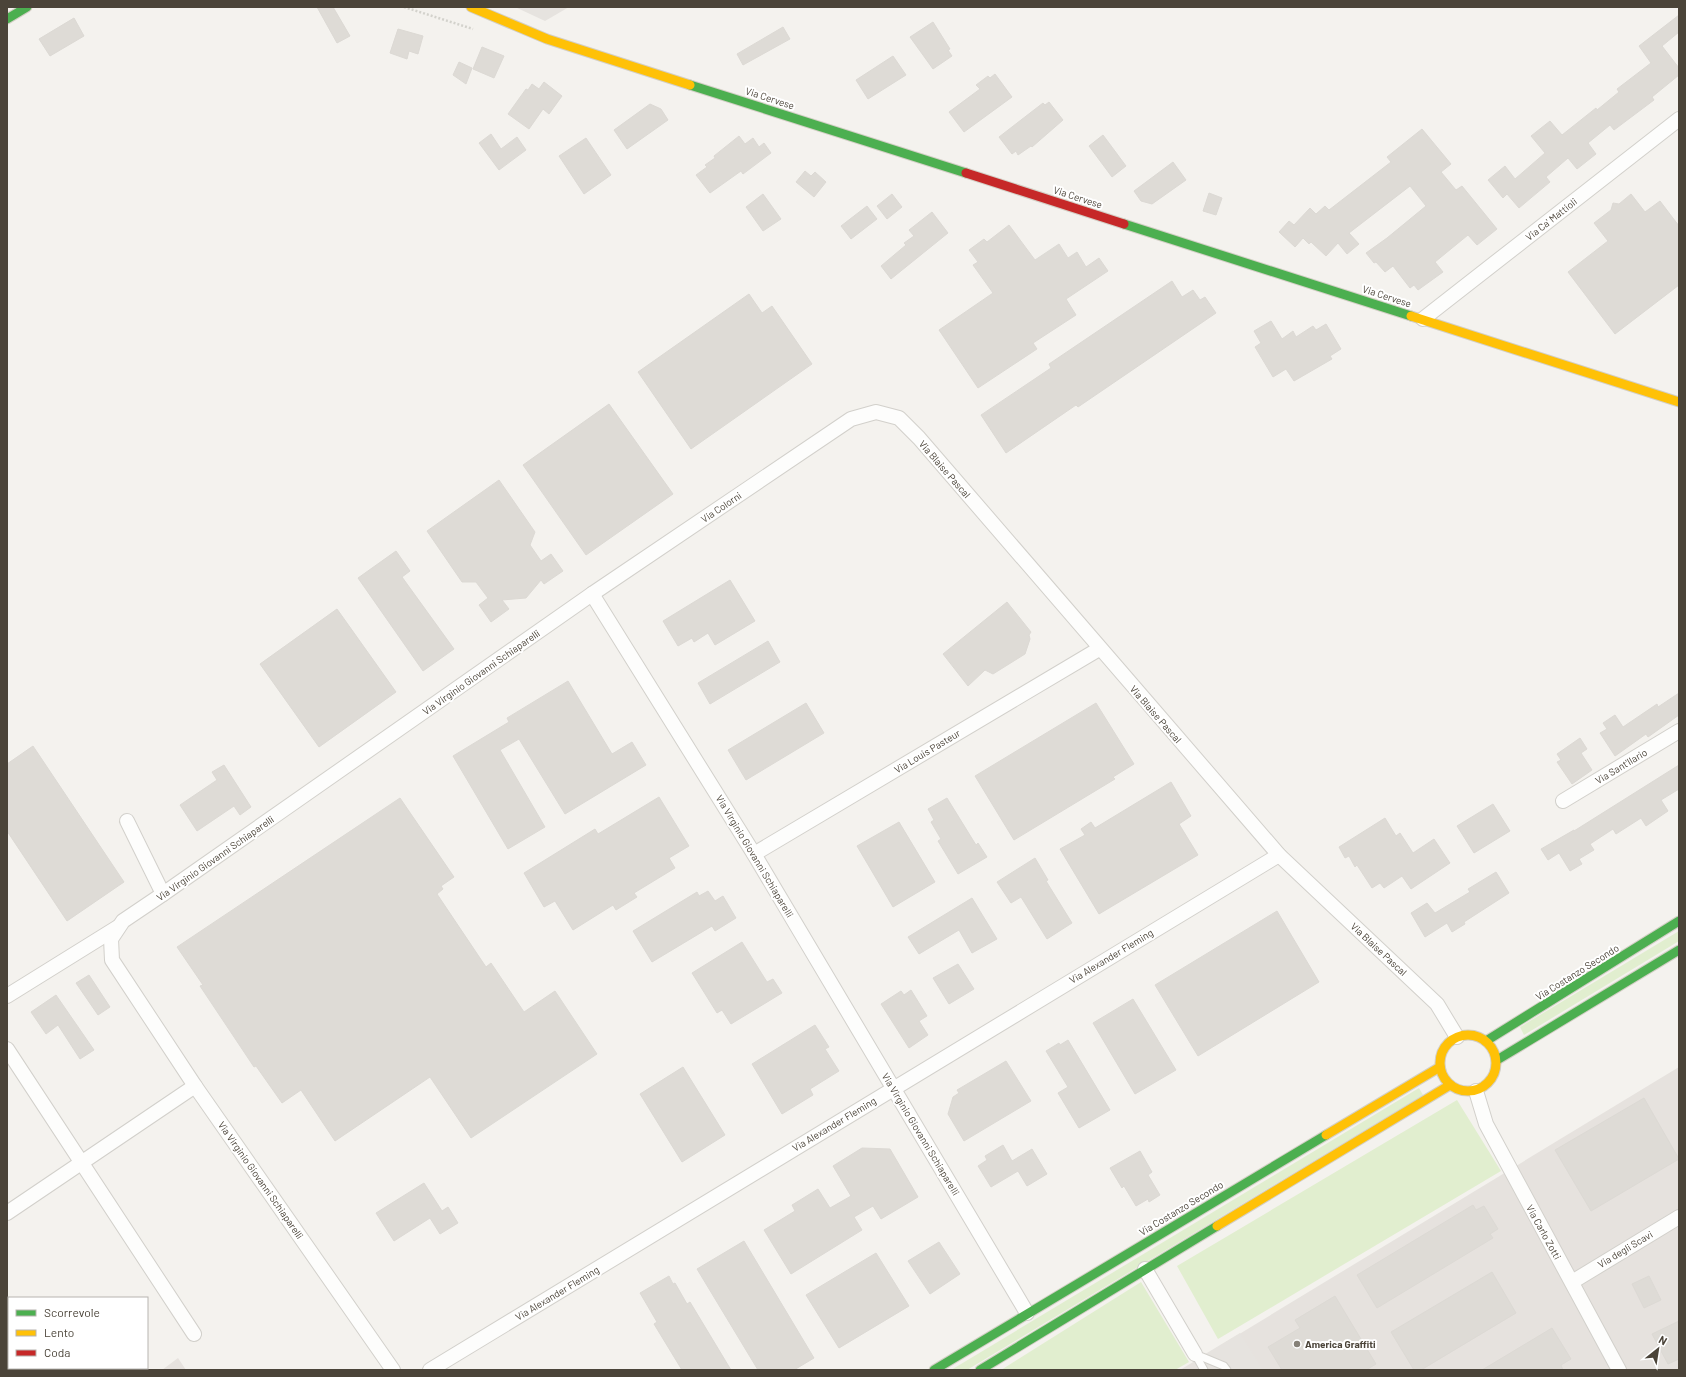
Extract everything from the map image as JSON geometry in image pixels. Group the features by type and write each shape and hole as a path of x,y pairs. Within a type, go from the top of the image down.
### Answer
{"street":[{"path":"7,19 27,7"},
{"name":"Via Cervese","path":"472,7 504,22 555,41 1679,402"},
{"name":"Via Ca' Mattioli","path":"1423,319 1679,119"},
{"name":"Via Blaise Pascal","path":"851,419 876,412 899,418 918,438 1099,649 1279,855 1437,1004 1457,1037"},
{"name":"Via Colorni","path":"592,594 851,419"},
{"name":"Via Virginio Giovanni Schiaparelli","path":"393,1370 195,1086 112,960 112,939 123,921 592,594 754,854 1027,1313"},
{"name":"Via Louis Pasteur","path":"754,854 1099,649"},
{"name":"Via Sant'Ilario","path":"1563,801 1679,731"},
{"path":"127,821 163,894"},
{"name":"Via Alexander Fleming","path":"430,1370 1279,855"},
{"name":"Via Costanzo Secondo","path":"1486,1041 1679,921"},
{"path":"7,996 119,927"},
{"path":"1497,1060 1679,950"},
{"path":"1472,1035 1486,1041 1491,1046 1497,1060 1497,1068 1489,1083 1476,1091 1466,1092 1458,1090 1450,1085 1445,1080 1440,1067 1440,1058 1443,1049 1449,1042 1457,1037 1472,1035"},
{"path":"7,1049 194,1334"},
{"name":"Via Costanzo Secondo","path":"934,1370 1440,1067"},
{"path":"980,1370 1450,1085"},
{"path":"7,1213 195,1086"},
{"name":"Via Carlo Zotti","path":"1476,1091 1486,1124 1619,1370"},
{"name":"Via degli Scavi","path":"1572,1282 1679,1217"},
{"path":"1145,1269 1195,1354"}],"lane":[{"path":"1195,1354 1204,1370"},
{"path":"1195,1354 1224,1366 1227,1370"}],"shaded area":[{"path":"515,7 569,7 545,21"},
{"path":"1679,1067 1679,1370 1180,1370"},
{"path":"1240,1333 1263,1370 1205,1370 1197,1359"},
{"path":"178,1358 186,1370 162,1370"}],"green space":[{"path":"1679,931 1679,941 1524,1035 1520,1027"},
{"path":"1419,1088 1423,1095 967,1370 951,1370"},
{"path":"1457,1100 1501,1171 1218,1339 1177,1266"},
{"path":"1141,1282 1189,1362 1175,1370 1001,1370"}],"building":[{"path":"317,7 333,7 350,36 337,43"},
{"path":"1679,15 1679,32 1662,46 1679,68 1679,75 1652,97 1654,100 1614,130 1610,125 1588,143 1596,154 1577,169 1568,158 1546,177 1550,182 1519,208 1507,194 1503,198 1488,180 1505,166 1515,179 1545,153 1531,136 1550,121 1562,135 1619,92 1617,89 1651,63 1639,46"},
{"path":"74,18 84,36 50,56 39,39"},
{"path":"933,22 950,49 948,50 952,56 933,69 910,37"},
{"path":"783,27 790,39 743,65 737,54"},
{"path":"398,29 423,36 418,54 409,51 407,59 390,53"},
{"path":"482,47 504,56 494,78 473,69"},
{"path":"893,56 906,75 868,99 856,80"},
{"path":"459,62 472,68 466,84 453,75"},
{"path":"995,74 1012,97 964,132 949,112 980,89 976,85 988,76 990,78"},
{"path":"544,82 562,96 549,114 543,109 529,129 508,114 526,89 528,90 532,84 539,89"},
{"path":"1049,102 1063,120 1032,147 1031,146 1018,155 1016,151 1012,154 999,137 1043,103 1045,105"},
{"path":"650,104 661,109 668,120 627,149 614,130"},
{"path":"1422,129 1451,164 1441,172 1456,190 1462,186 1497,229 1477,245 1468,235 1435,262 1443,272 1418,290 1414,285 1410,288 1393,266 1385,272 1376,262 1374,263 1366,253 1426,206 1410,186 1349,233 1359,244 1347,254 1338,243 1326,256 1311,242 1309,244 1303,238 1295,247 1279,232 1289,221 1294,225 1310,208 1316,214 1325,206 1329,210 1391,162 1387,157"},
{"path":"491,134 501,149 517,137 526,150 499,170 479,143"},
{"path":"1103,135 1126,166 1112,177 1089,146"},
{"path":"739,136 745,144 753,138 759,147 764,143 771,153 743,174 741,171 710,193 696,175 707,167 705,165 715,158 714,156"},
{"path":"586,138 611,175 584,194 559,156"},
{"path":"1173,162 1186,180 1152,204 1141,201 1134,191"},
{"path":"805,171 811,176 815,172 826,182 814,197 796,182"},
{"path":"1209,193 1222,198 1216,215 1203,211"},
{"path":"763,194 781,219 763,231 746,207"},
{"path":"892,194 902,207 887,219 877,206"},
{"path":"1631,194 1645,212 1660,201 1679,226 1679,285 1615,334 1568,272 1608,241 1594,223 1611,210 1613,203 1619,204"},
{"path":"867,206 877,219 851,239 841,226"},
{"path":"932,212 948,233 891,279 881,266 906,245 904,243 914,236 909,230"},
{"path":"1009,225 1035,260 1059,244 1068,258 1077,252 1086,267 1099,258 1108,271 1066,299 1076,315 1033,343 1037,349 978,388 939,330 993,293 973,265 978,262 969,250 984,239 987,242"},
{"path":"1172,281 1182,297 1193,290 1200,300 1205,297 1216,313 1078,407 1076,405 1006,453 981,415 1051,368 1049,364"},
{"path":"749,294 762,313 772,306 812,364 691,449 638,372"},
{"path":"1271,321 1282,339 1293,331 1296,337 1313,326 1316,330 1326,324 1341,349 1330,356 1332,359 1294,381 1286,369 1273,377 1255,347 1261,343 1254,331"},
{"path":"609,404 673,494 586,555 523,465"},
{"path":"499,480 535,532 530,545 541,561 551,554 563,571 544,584 541,580 526,598 502,600 509,609 491,622 479,605 488,598 476,582 462,582 427,531"},
{"path":"396,551 410,571 402,577 454,649 423,671 358,578"},
{"path":"730,580 755,621 715,645 708,633 694,642 692,638 678,646 663,621"},
{"path":"1007,602 1031,632 1025,654 993,674 985,670 968,686 943,654"},
{"path":"337,609 396,692 319,747 260,664"},
{"path":"768,641 780,662 710,704 698,683"},
{"path":"568,681 612,754 632,742 646,765 565,814 519,739 500,750 545,827 508,849 453,756 509,722 507,718"},
{"path":"1679,693 1679,715 1648,737 1646,734 1615,756 1600,733 1607,729 1603,723 1615,715 1623,727 1657,704 1658,707"},
{"path":"806,703 824,733 746,780 728,750"},
{"path":"1096,703 1134,764 1113,777 1115,779 1014,840 975,776"},
{"path":"1580,738 1587,749 1581,753 1592,770 1572,784 1557,762 1561,760 1557,754"},
{"path":"33,746 124,882 67,921 7,831 7,764"},
{"path":"224,765 251,807 240,815 234,806 197,831 180,805 217,780 212,772"},
{"path":"1679,765 1679,789 1661,800 1668,811 1646,826 1641,818 1616,834 1613,829 1590,844 1594,850 1579,859 1582,864 1570,871 1559,853 1548,860 1541,849 1574,831"},
{"path":"1171,782 1191,816 1179,824 1198,855 1099,914 1060,849 1085,835 1081,829 1091,822 1095,828"},
{"path":"659,797 689,846 669,858 675,868 634,893 637,897 616,910 613,905 573,930 555,901 544,907 524,873 595,829 598,834"},
{"path":"400,798 454,877 441,886 443,889 437,894 486,967 491,963 524,1012 555,991 597,1054 471,1138 430,1077 335,1141 301,1090 282,1103 256,1066 254,1067 200,986 203,985 177,947"},
{"path":"947,798 976,845 978,843 987,857 958,874 938,841 941,839 931,822 934,820 928,809"},
{"path":"1493,804 1510,831 1474,853 1457,826"},
{"path":"1385,818 1396,836 1400,833 1413,853 1434,839 1450,863 1411,889 1402,876 1384,888 1380,883 1372,888 1357,865 1355,867 1349,856 1345,858 1339,847"},
{"path":"899,822 935,882 893,907 857,846"},
{"path":"1035,858 1048,880 1046,881 1072,923 1047,939 1021,897 1011,903 997,882"},
{"path":"1496,872 1509,893 1464,922 1465,924 1452,932 1447,923 1425,937 1411,913 1427,903 1435,913 1470,892 1468,889"},
{"path":"708,891 715,901 723,896 736,918 715,931 712,926 652,962 633,931 697,892 699,896"},
{"path":"972,898 997,939 972,953 959,930 919,954 908,937"},
{"path":"1277,911 1319,982 1198,1056 1155,985"},
{"path":"742,942 767,982 773,979 782,993 731,1024 722,1010 717,1013 692,973"},
{"path":"958,964 974,989 949,1004 933,978"},
{"path":"89,975 110,1007 98,1015 76,983"},
{"path":"911,990 927,1016 919,1021 928,1035 909,1048 881,1004 901,991 904,995"},
{"path":"56,995 94,1050 80,1059 58,1025 46,1034 31,1012"},
{"path":"1133,999 1176,1070 1135,1094 1093,1023"},
{"path":"815,1025 829,1047 825,1049 839,1071 810,1089 813,1095 782,1114 752,1064"},
{"path":"1068,1040 1110,1110 1079,1128 1058,1093 1068,1087 1046,1051 1059,1043 1060,1045"},
{"path":"1006,1061 1031,1101 964,1141 948,1114 953,1097 959,1093 957,1090"},
{"path":"683,1067 725,1135 682,1162 640,1094"},
{"path":"1644,1098 1679,1159 1591,1211 1555,1150"},
{"path":"1003,1145 1012,1161 1032,1149 1047,1174 1027,1186 1018,1171 991,1187 978,1166 987,1160 985,1156"},
{"path":"862,1148 890,1149 918,1197 881,1219 873,1206 854,1217 862,1230 791,1274 764,1230 795,1211 792,1205 818,1189 830,1208 851,1196 833,1166"},
{"path":"1140,1151 1152,1172 1148,1175 1160,1195 1149,1202 1148,1199 1136,1206 1124,1186 1122,1188 1110,1168"},
{"path":"424,1183 442,1211 448,1207 458,1223 440,1234 430,1218 394,1241 376,1213"},
{"path":"1473,1205 1476,1210 1484,1206 1498,1229 1490,1234 1493,1238 1377,1308 1357,1275"},
{"path":"744,1241 814,1358 794,1370 758,1370 697,1269"},
{"path":"939,1242 960,1274 930,1294 908,1261"},
{"path":"876,1253 909,1306 839,1348 806,1295"},
{"path":"1492,1272 1516,1313 1421,1370 1414,1370 1391,1332"},
{"path":"669,1276 673,1284 675,1283 687,1304 690,1302 731,1370 682,1370 654,1324 657,1322 640,1293"},
{"path":"1649,1276 1661,1300 1644,1308 1632,1284"},
{"path":"1335,1296 1376,1364 1366,1370 1282,1370 1268,1347 1300,1328 1295,1320"},
{"path":"1679,1321 1679,1359 1668,1364 1652,1334"},
{"path":"1552,1328 1571,1359 1561,1365 1563,1370 1482,1370"}],"traffic: fast":[{"path":"7,19 27,7"},
{"path":"690,85 966,173"},
{"path":"1124,224 1411,316"},
{"path":"1486,1041 1679,921"},
{"path":"1497,1060 1679,950"},
{"path":"934,1370 1326,1135"},
{"path":"980,1370 1217,1226"}],"traffic: slow":[{"path":"471,7 547,39 690,85"},
{"path":"1411,316 1679,402"},
{"path":"1462,1035 1474,1035 1484,1039 1492,1047 1496,1057 1496,1063 1496,1069 1492,1079 1484,1087 1474,1091 1462,1091 1452,1087 1444,1079 1440,1069 1440,1057 1444,1047 1452,1039 1462,1035"},
{"path":"1326,1135 1440,1067"},
{"path":"1217,1226 1450,1085"}],"traffic: jam":[{"path":"966,173 1124,224"}],"place":[{"name":"America Graffiti","path":"1297,1344"}]}
